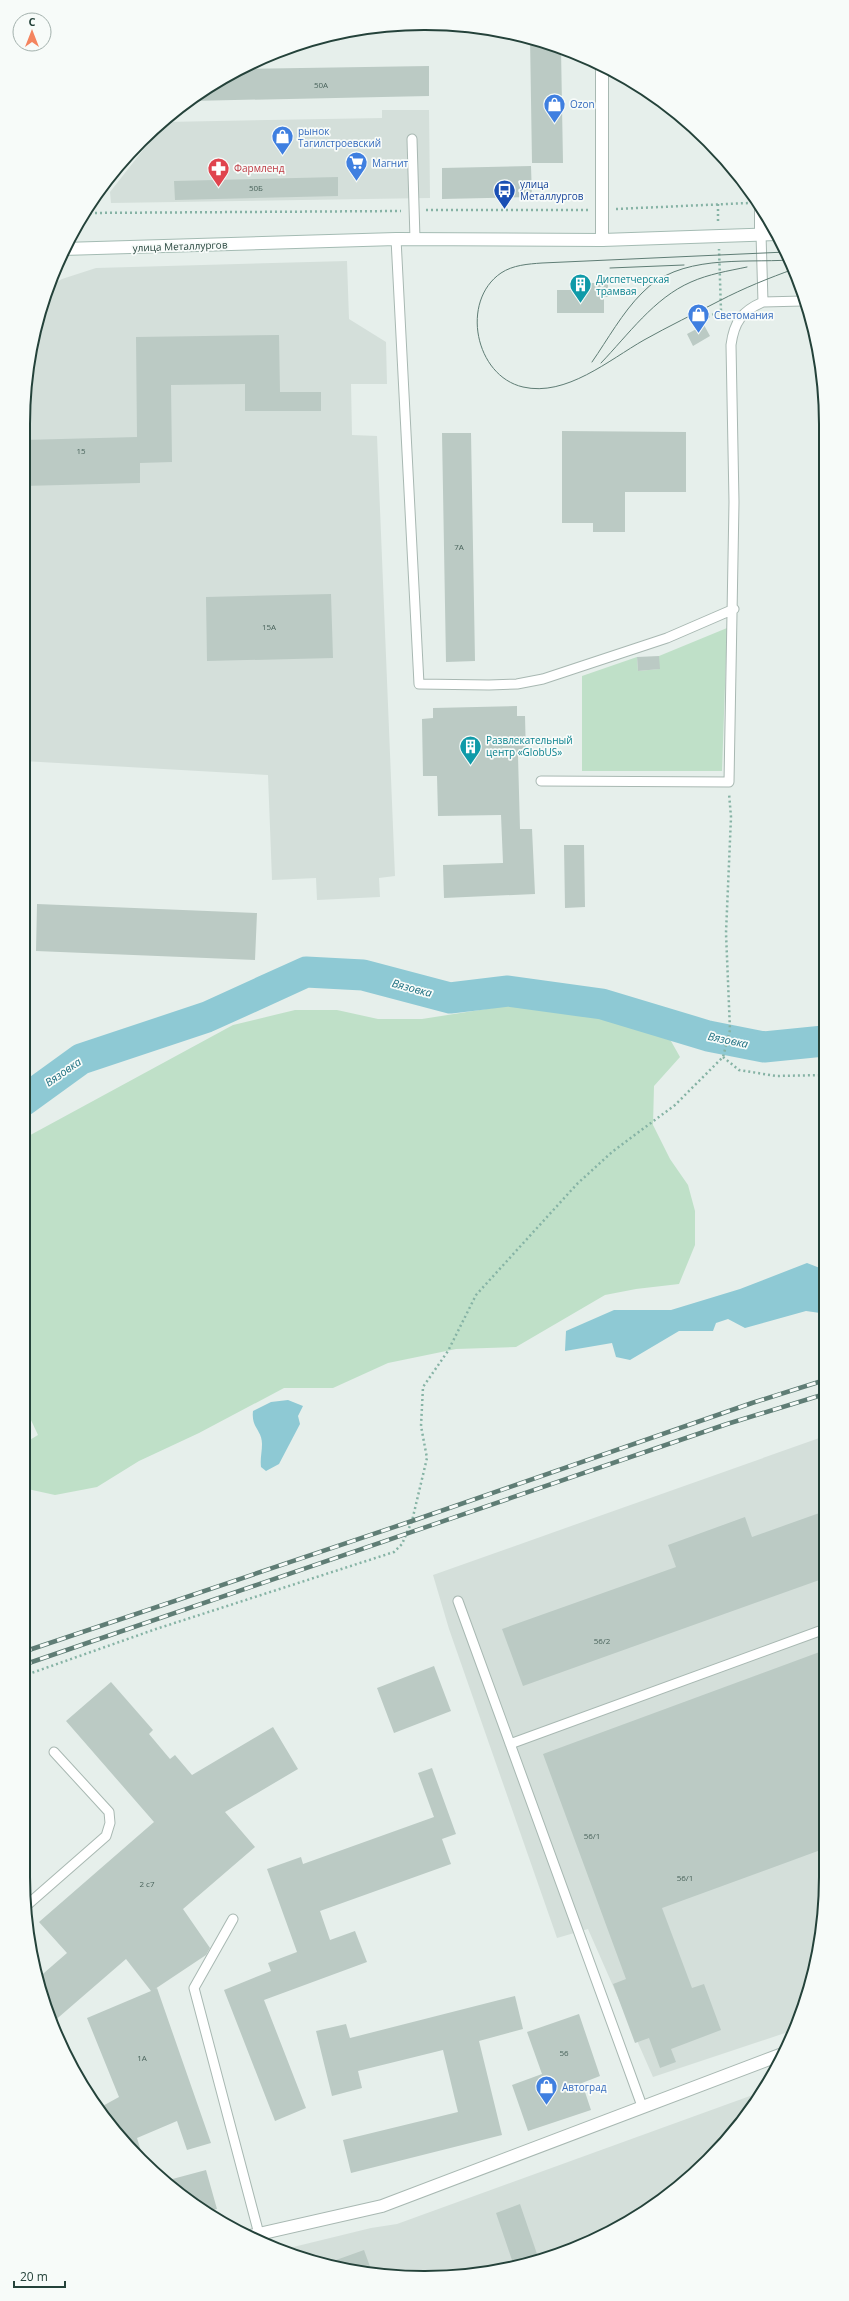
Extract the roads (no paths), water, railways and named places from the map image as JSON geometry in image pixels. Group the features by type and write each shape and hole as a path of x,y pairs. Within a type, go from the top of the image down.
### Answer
{"street":[{"path":"602,73 602,240"},
{"path":"761,219 761,234"},
{"name":"улица Металлургов","path":"72,249 396,239 602,240 770,234"},
{"path":"259,2234 382,2206 775,2057"}],"lane":[{"path":"412,139 415,240"},
{"path":"761,234 763,302"},
{"path":"396,239 419,684 510,684 543,679 667,638 734,609"},
{"path":"541,781 729,782 734,609 734,502 731,344 735,325 739,318 752,307 763,302 799,301"},
{"path":"458,1601 642,2106"},
{"path":"510,1744 819,1631"},
{"path":"31,1902 106,1836 110,1823 109,1812 54,1752"},
{"path":"233,1919 194,1988 254,2232"}],"water":[{"path":"807,1263 819,1268 819,1313 806,1311 745,1328 728,1319 716,1323 713,1331 679,1331 630,1360 616,1357 612,1343 565,1351 566,1331 614,1310 671,1310 740,1289"},
{"path":"288,1400 303,1406 298,1416 300,1424 279,1464 266,1471 261,1467 262,1439 255,1425 253,1411 271,1402"}],"waterway":[{"name":"Вязовка","path":"30,1096 81,1059 207,1017 306,972 363,975 450,998 508,991 602,1004 708,1036 764,1047 819,1042"}],"tram line":[{"path":"779,252 526,264 506,270 488,285 480,301 477,318 479,336 484,353 494,368 507,380 523,387 539,389 555,387 586,375 644,340 728,296 788,271"},
{"path":"592,362 628,309 642,293 657,281 674,272 692,266 732,261 783,260"},
{"path":"610,268 684,265"},
{"path":"601,363 642,318 665,297 691,282 719,273 747,267"}],"railway":[{"path":"30,1650 412,1521 752,1403 819,1382"},
{"path":"30,1663 727,1424 819,1396"}],"place":[{"name":"Ozon","path":"555,124"},
{"name":"рынок Тагилстроевский","path":"283,156"},
{"name":"Магнит","path":"357,182"},
{"name":"Фармленд","path":"218,188"},
{"name":"улица Металлургов","path":"504,210"},
{"name":"Диспетчерская трамвая","path":"581,304"},
{"name":"Светомания","path":"699,334"},
{"name":"Развлекательный центр «GlobUS»","path":"471,766"},
{"name":"Автоград","path":"547,2106"}]}
